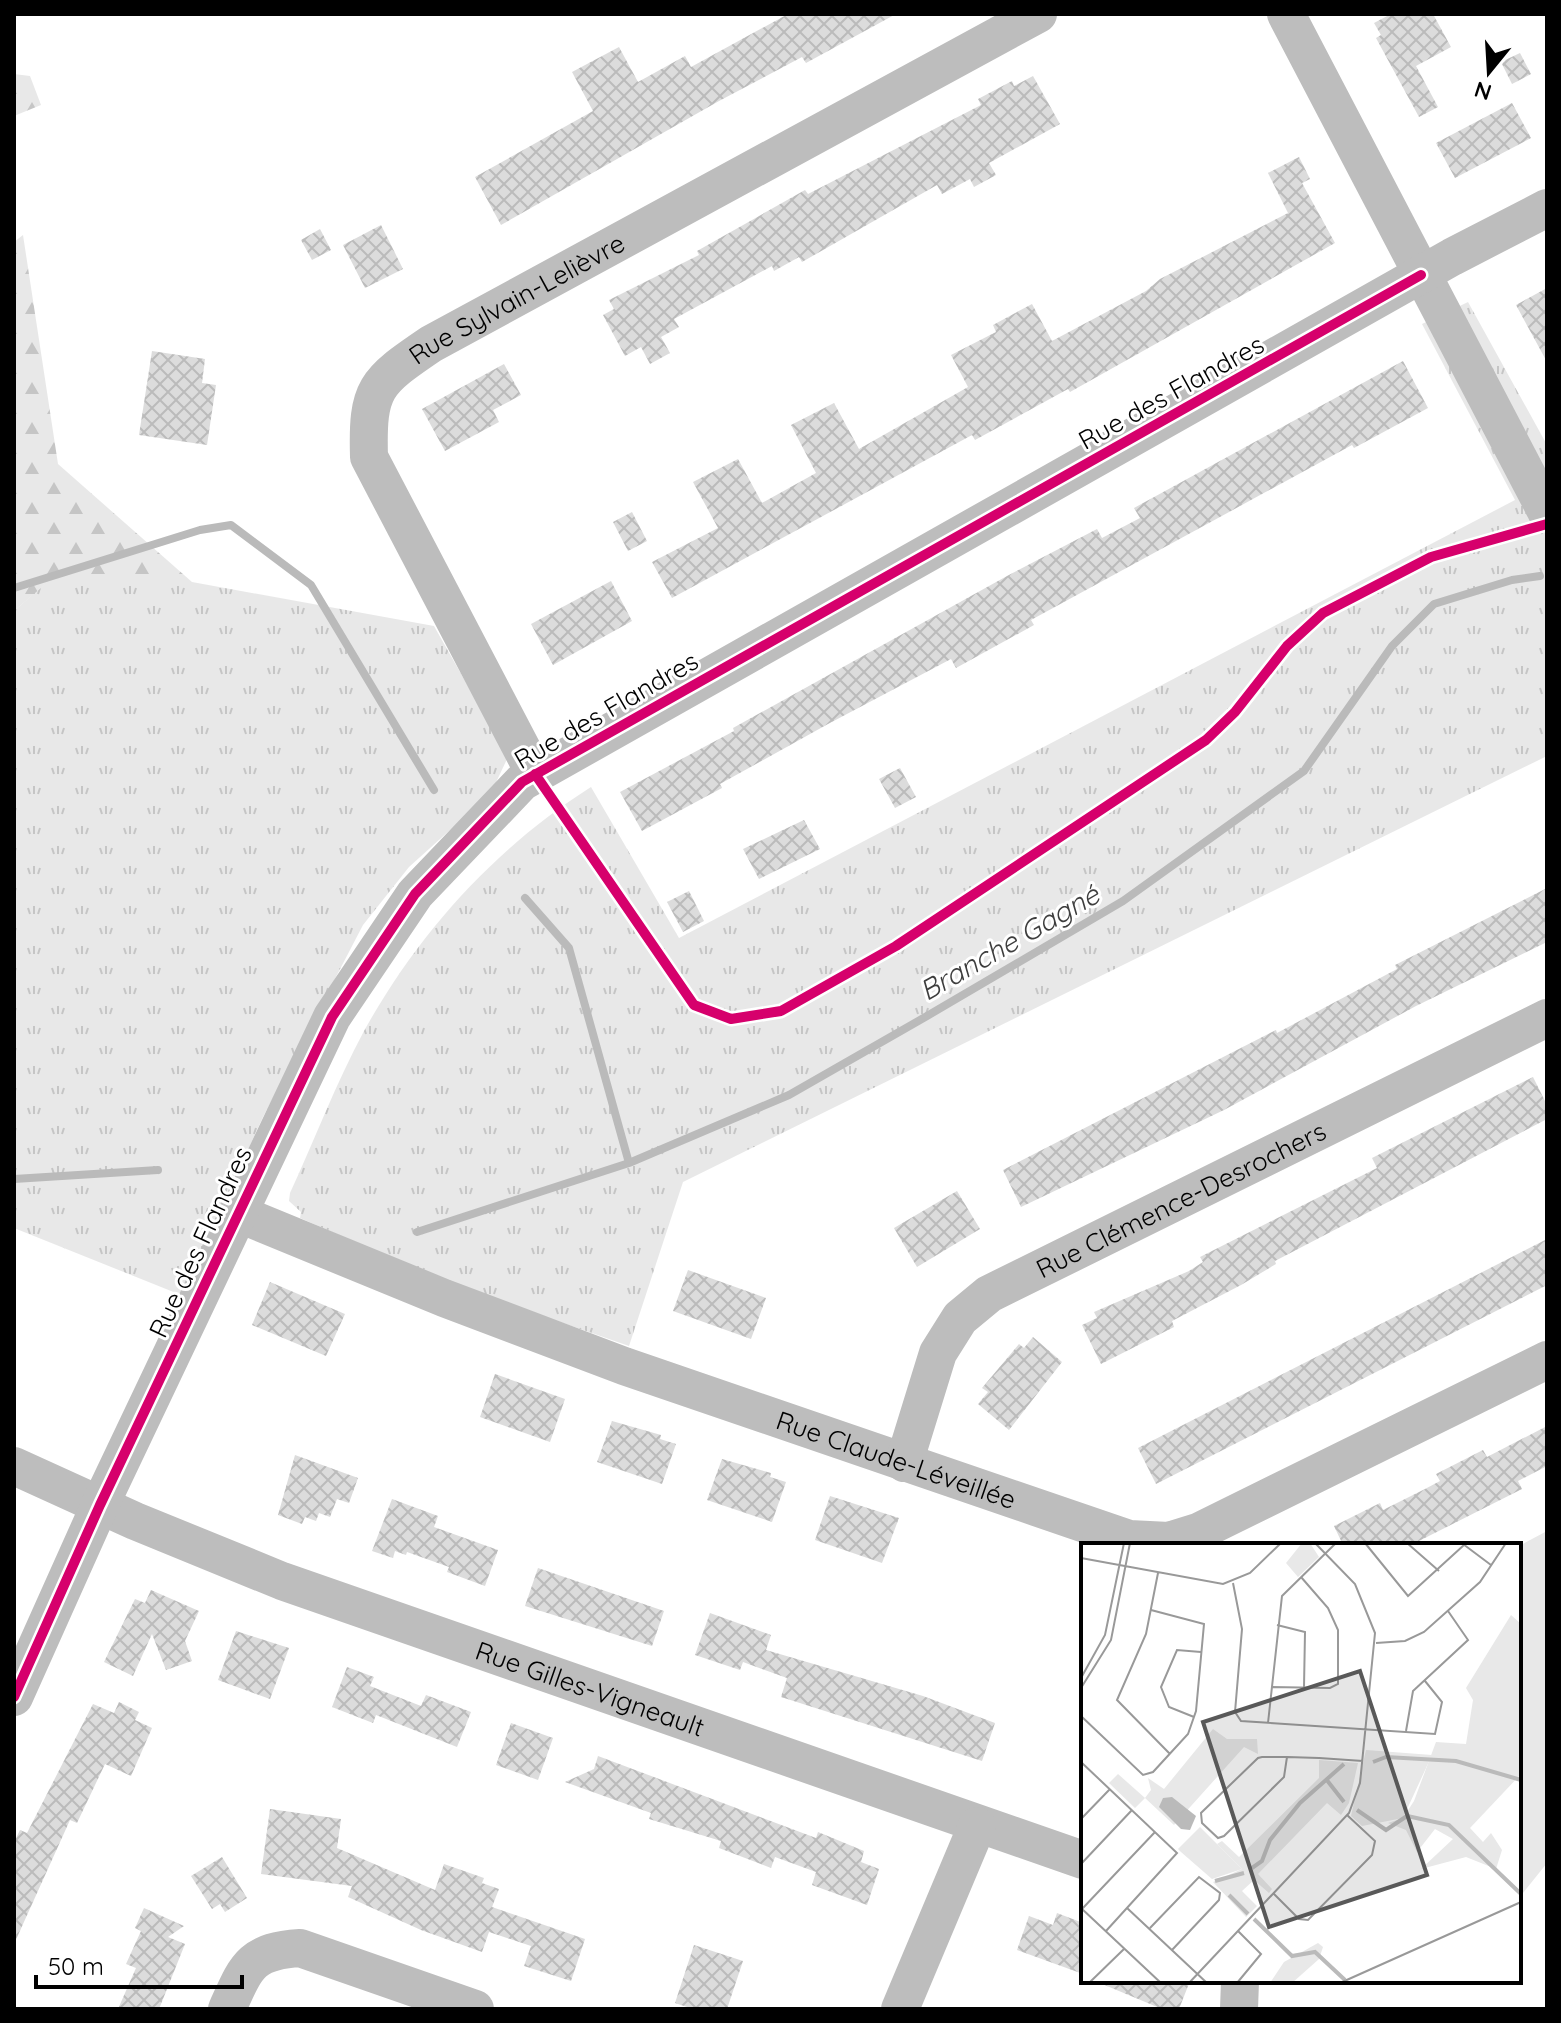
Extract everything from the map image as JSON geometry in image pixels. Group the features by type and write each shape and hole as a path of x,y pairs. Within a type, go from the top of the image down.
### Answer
{"street":[{"name":"Rue Sylvain-Lelièvre","path":"535,774 369,457 368,413 387,374 431,344 1038,14"},
{"path":"1286,14 1547,513"},
{"name":"Rue des Flandres","path":"14,1697 100,1505 332,1017 415,894 522,782 1421,275 1547,208"},
{"name":"Rue Clémence-Desrochers","path":"904,1463 938,1353 960,1318 989,1294 1547,1018"},
{"name":"Rue Claude-Léveillée","path":"237,1213 444,1298 624,1366 1129,1539 1169,1541 1198,1532 1547,1360"},
{"name":"Rue Gilles-Vigneault","path":"14,1466 282,1581 977,1826 1081,1859"},
{"path":"900,2009 977,1826"},
{"path":"227,2009 244,1972 258,1955 276,1949 300,1948 475,2009"},
{"path":"1239,2009 1240,1983"}],"green space":[{"path":"14,74 30,76 41,105 14,116"},
{"path":"23,235 58,464 192,582 48,582 14,611 14,242"},
{"path":"1468,302 1547,445 1547,756 683,1182 629,1346 454,1285 300,1218 301,1212 289,1201 290,1193 364,1031 409,960 435,926 491,865 556,811 591,787 679,938 1515,500 1422,324"},
{"path":"47,582 192,582 434,626 508,757 491,793 409,867 363,925 263,1117 181,1295 14,1228 14,611"},
{"path":"1547,1531 1547,1863 1521,1896 1521,1545"}],"building":[{"path":"788,14 896,14 806,63 802,57 719,101 501,225 475,177 593,111 572,72 619,47 638,82 685,56 691,67"},
{"path":"1391,14 1433,14 1451,47 1416,66 1438,107 1419,117 1376,38 1381,35 1374,23"},
{"path":"1520,53 1531,74 1512,84 1501,62"},
{"path":"1033,76 1060,124 989,163 996,175 974,187 970,179 942,194 937,185 802,262 799,257 774,271 772,266 674,319 679,327 661,337 670,353 650,364 641,347 625,356 603,315 614,309 609,300 699,255 697,251 805,190 808,194 981,105 978,99 1012,81 1014,86"},
{"path":"1512,103 1531,138 1455,178 1436,143"},
{"path":"1299,157 1310,179 1302,183 1335,243 1070,392 1068,389 975,440 972,435 672,598 652,562 718,528 693,482 738,459 762,503 816,473 791,425 834,403 859,449 968,387 951,355 996,332 993,325 1032,304 1052,341 1146,291 1160,279 1288,213 1268,173"},
{"path":"381,225 403,269 365,288 343,245"},
{"path":"320,229 331,250 312,260 301,240"},
{"path":"1547,288 1547,362 1516,305"},
{"path":"152,351 205,359 202,383 216,385 207,445 139,435"},
{"path":"1403,361 1428,408 1354,448 1352,445 1031,620 1034,625 956,668 951,659 828,724 720,784 722,788 642,831 620,792 1007,576 1097,529 1102,538 1140,518 1134,508"},
{"path":"504,364 521,395 493,410 499,422 445,451 422,409"},
{"path":"632,512 647,541 628,551 613,522"},
{"path":"611,581 632,621 553,665 531,624"},
{"path":"900,768 916,797 895,808 879,779"},
{"path":"804,820 820,849 759,879 743,849"},
{"path":"1547,888 1547,942 1416,1006 1224,1110 1021,1207 1003,1170 1276,1030 1277,1033 1397,969 1395,965"},
{"path":"689,891 704,921 683,932 667,902"},
{"path":"1533,1077 1547,1105 1547,1119 1275,1261 1276,1264 1241,1285 1172,1321 1174,1327 1101,1364 1082,1325 1097,1318 1094,1312 1189,1271 1203,1262 1200,1257 1377,1168 1372,1158"},
{"path":"957,1191 980,1229 917,1267 894,1228"},
{"path":"1547,1239 1547,1285 1156,1484 1138,1448"},
{"path":"688,1270 766,1298 751,1339 673,1311"},
{"path":"270,1282 345,1314 326,1356 252,1325"},
{"path":"1033,1337 1062,1362 1009,1430 978,1404 988,1392 982,1388 1019,1344 1024,1348"},
{"path":"495,1374 565,1399 550,1442 480,1417"},
{"path":"612,1421 661,1435 660,1439 676,1444 662,1484 597,1462"},
{"path":"1547,1426 1547,1466 1518,1481 1522,1489 1415,1543 1342,1543 1334,1526 1380,1503 1383,1510 1440,1481 1436,1474 1483,1450 1487,1457"},
{"path":"295,1455 358,1478 349,1503 337,1499 330,1517 319,1513 316,1521 305,1517 302,1524 278,1515"},
{"path":"722,1459 771,1473 770,1477 786,1482 772,1522 707,1500"},
{"path":"830,1496 899,1518 882,1563 815,1540"},
{"path":"392,1499 438,1516 434,1527 498,1550 485,1586 447,1572 449,1567 407,1552 406,1555 395,1551 393,1558 372,1551"},
{"path":"538,1568 664,1611 652,1646 525,1606"},
{"path":"151,1590 199,1611 185,1641 192,1661 166,1670 152,1634 133,1676 104,1662 135,1599 145,1603"},
{"path":"710,1613 771,1635 766,1650 923,1696 995,1723 982,1761 781,1697 787,1678 743,1662 740,1670 695,1655"},
{"path":"236,1631 289,1648 270,1699 218,1680"},
{"path":"347,1667 374,1677 370,1686 421,1706 426,1695 471,1712 457,1747 376,1715 373,1723 332,1707"},
{"path":"119,1702 139,1712 135,1720 152,1728 131,1776 105,1764 77,1823 70,1820 14,1944 14,1842 20,1830 27,1833 93,1704 114,1713"},
{"path":"511,1723 553,1738 538,1780 496,1765"},
{"path":"598,1756 816,1838 818,1832 864,1851 861,1862 879,1869 867,1905 812,1885 816,1872 775,1857 771,1868 719,1848 721,1841 649,1819 651,1813 565,1782 594,1769"},
{"path":"270,1809 341,1819 337,1848 435,1890 444,1864 484,1878 482,1883 499,1889 492,1907 585,1939 571,1981 524,1966 531,1946 489,1932 482,1952 421,1930 348,1897 352,1886 261,1874"},
{"path":"222,1857 247,1898 225,1912 220,1904 212,1909 191,1876"},
{"path":"144,1908 184,1926 168,1937 185,1944 159,2009 118,2009 136,1968 126,1964 141,1931 135,1928"},
{"path":"1057,1913 1081,1922 1081,1973 1017,1950 1029,1916 1053,1925"},
{"path":"694,1945 743,1961 727,2009 693,2009 675,2003"},
{"path":"1100,1983 1189,1983 1179,2009 1162,2009"}],"waterway":[{"path":"14,588 200,530 231,525 311,585 434,790"},
{"name":"Branche Gagné","path":"417,1232 629,1163 789,1095 927,1016 1123,901 1304,771 1392,646 1434,604 1512,580 1540,576"},
{"path":"525,898 569,948 629,1163"},
{"name":"Branche Gagné","path":"14,1179 158,1170"}],"cycle path":[{"path":"14,1697 100,1505 332,1017 415,894 522,782 1421,275"},
{"path":"535,774 694,1005 731,1019 781,1011 896,946 1206,740 1235,712 1287,646 1323,613 1431,557 1547,524"}]}
